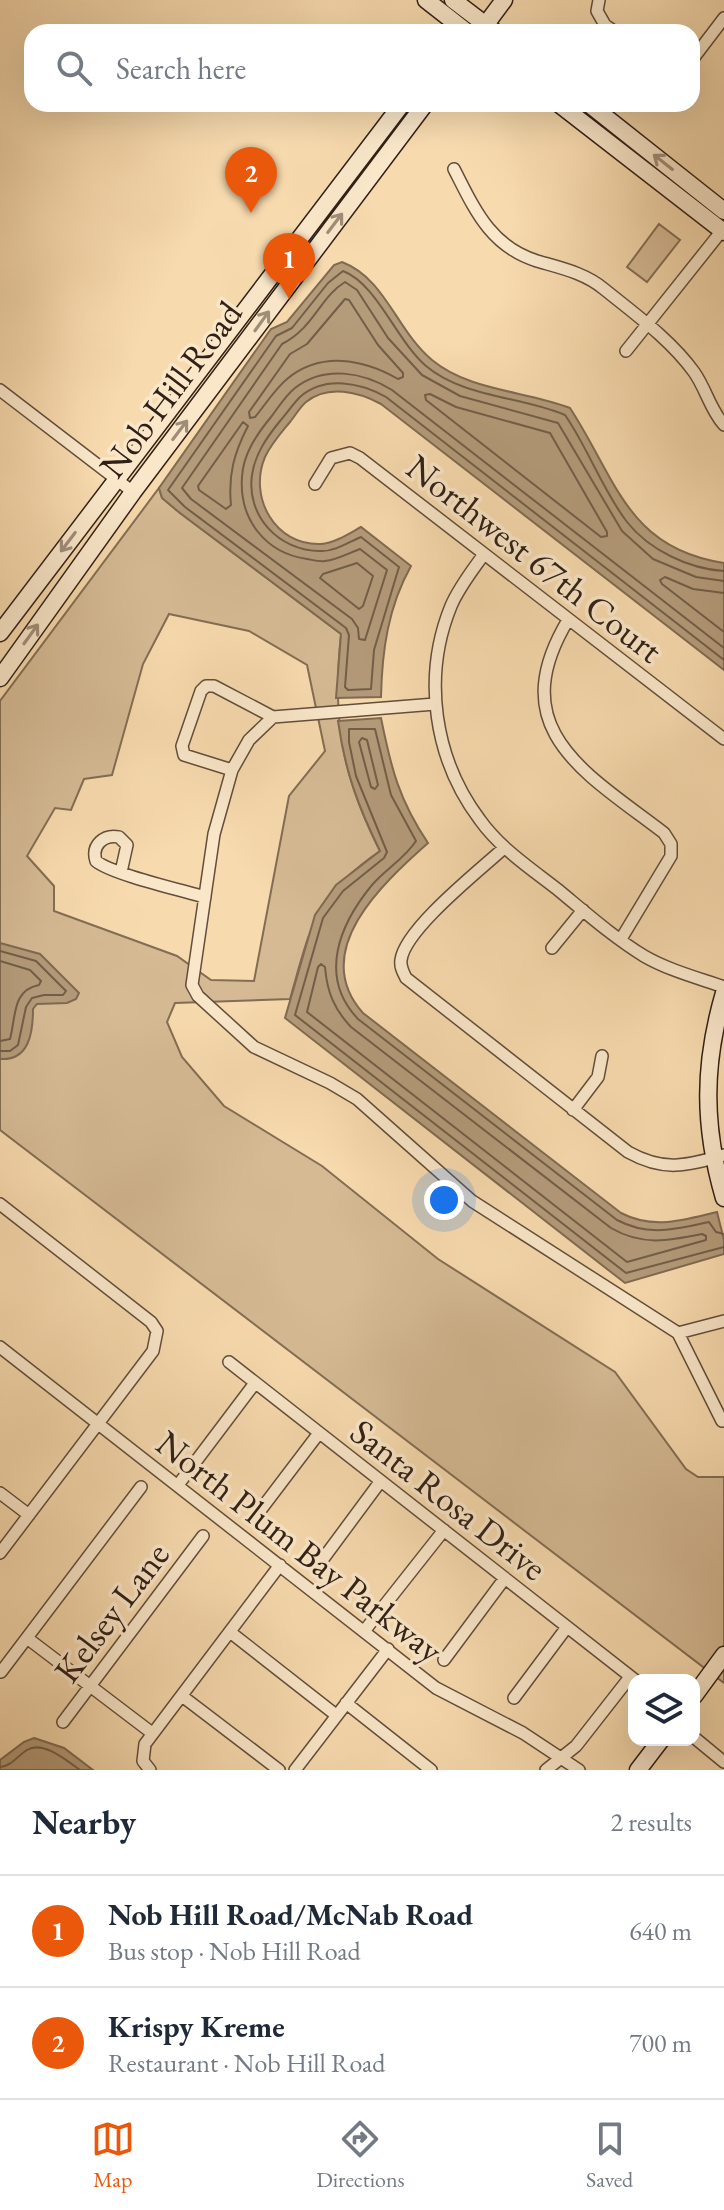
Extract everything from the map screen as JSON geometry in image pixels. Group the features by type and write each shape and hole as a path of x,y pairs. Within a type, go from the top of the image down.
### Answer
{"main road":[{"path":"426,0 467,24"},
{"path":"453,0 471,24"},
{"path":"475,24 483,0"},
{"path":"478,24 504,0"},
{"name":"Nob Hill Road","path":"0,633 396,112"},
{"name":"Nob Hill Road","path":"0,678 133,492 419,112"},
{"path":"569,112 723,230"},
{"path":"599,112 724,211"},
{"path":"724,990 709,1055 708,1119 724,1198"},
{"path":"700,1688 724,1655"},
{"path":"638,1770 656,1746"}],"street":[{"path":"700,50 724,18"},
{"path":"454,169 487,231 501,243 536,260 582,275 601,286 681,355 696,374 714,413 724,425"},
{"path":"626,351 723,230"},
{"path":"0,390 133,492"},
{"name":"Northwest 67th Court","path":"315,484 331,458 350,453 360,458 724,739"},
{"path":"484,554 464,581 451,606 436,669 435,704 447,762 460,791 480,821 504,848 621,939 654,961 724,990"},
{"path":"568,620 554,642 543,681 544,705 551,729 566,754 664,833 671,844 671,856 621,939"},
{"path":"232,770 184,755 182,746 201,691 206,686 214,686 273,717 435,704"},
{"path":"273,717 249,740 232,770 214,834 192,985 198,996 237,1034 271,1057 330,1083 357,1099 472,1201 678,1333 722,1421"},
{"path":"504,848 408,942 401,957 406,978 628,1152 649,1164 671,1167 718,1157"},
{"path":"121,872 205,897"},
{"path":"552,948 583,910"},
{"path":"573,1110 598,1077 602,1056"},
{"path":"0,1204 151,1322 157,1331 153,1351 0,1553"},
{"path":"678,1333 724,1321"},
{"name":"North Plum Bay Parkway","path":"0,1347 436,1688 511,1726 579,1770"},
{"name":"Santa Rosa Drive","path":"229,1362 628,1675"},
{"path":"178,1485 255,1383"},
{"path":"256,1516 319,1433"},
{"path":"320,1563 380,1482"},
{"path":"1,1672 141,1487"},
{"path":"0,1493 29,1515"},
{"path":"365,1630 444,1530"},
{"name":"Kelsey Lane","path":"63,1722 203,1536"},
{"path":"150,1770 143,1761 143,1753 152,1733 280,1565"},
{"path":"444,1660 505,1578"},
{"path":"514,1698 567,1627"},
{"path":"230,1632 336,1715"},
{"path":"27,1638 152,1733"},
{"path":"299,1768 388,1649"},
{"path":"546,1770 576,1746 628,1683"},
{"path":"182,1696 279,1770"},
{"path":"346,1703 431,1770"},
{"path":"700,1742 724,1762"}],"shaded area":[{"path":"659,224 680,240 647,282 627,267"},
{"path":"159,488 162,498 180,513 341,634 338,693 342,746 356,797 380,851 341,883 318,914 290,999 175,1003 167,1022 182,1057 224,1106 322,1166 438,1259 615,1372 686,1469 698,1477 724,1477 724,1683 0,1130 0,701","holes":["169,614 249,631 307,665 325,751 289,796 254,981 211,980 177,956 54,911 54,886 27,856 55,808 71,810 84,779 112,775 143,664"]}],"water":[{"path":"342,262 370,280 420,348 447,370 481,384 570,408 614,485 645,526 666,543 691,555 724,563 724,670 381,404 353,393 334,392 315,396 306,402 270,448 261,472 263,503 269,516 290,537 321,544 337,540 361,527 411,566 397,597 388,630 381,697 336,698 341,634 180,513 162,498 159,488 271,329 287,322 334,265"},
{"path":"381,718 397,783 428,843 391,878 358,920 348,943 344,966 348,990 363,1013 621,1213 657,1222 717,1212 724,1254 625,1283 285,1018 315,915 336,885 380,851 353,788 338,721"},
{"path":"0,943 40,954 79,993 76,999 67,1003 37,1004 33,1009 30,1036 23,1050 10,1058 0,1059"},
{"path":"34,1738 64,1748 93,1770 0,1770 0,1760"}],"place":[{"name":"Krispy Kreme","path":"251,213"},
{"name":"Nob Hill Road/McNab Road","path":"289,299"}]}
